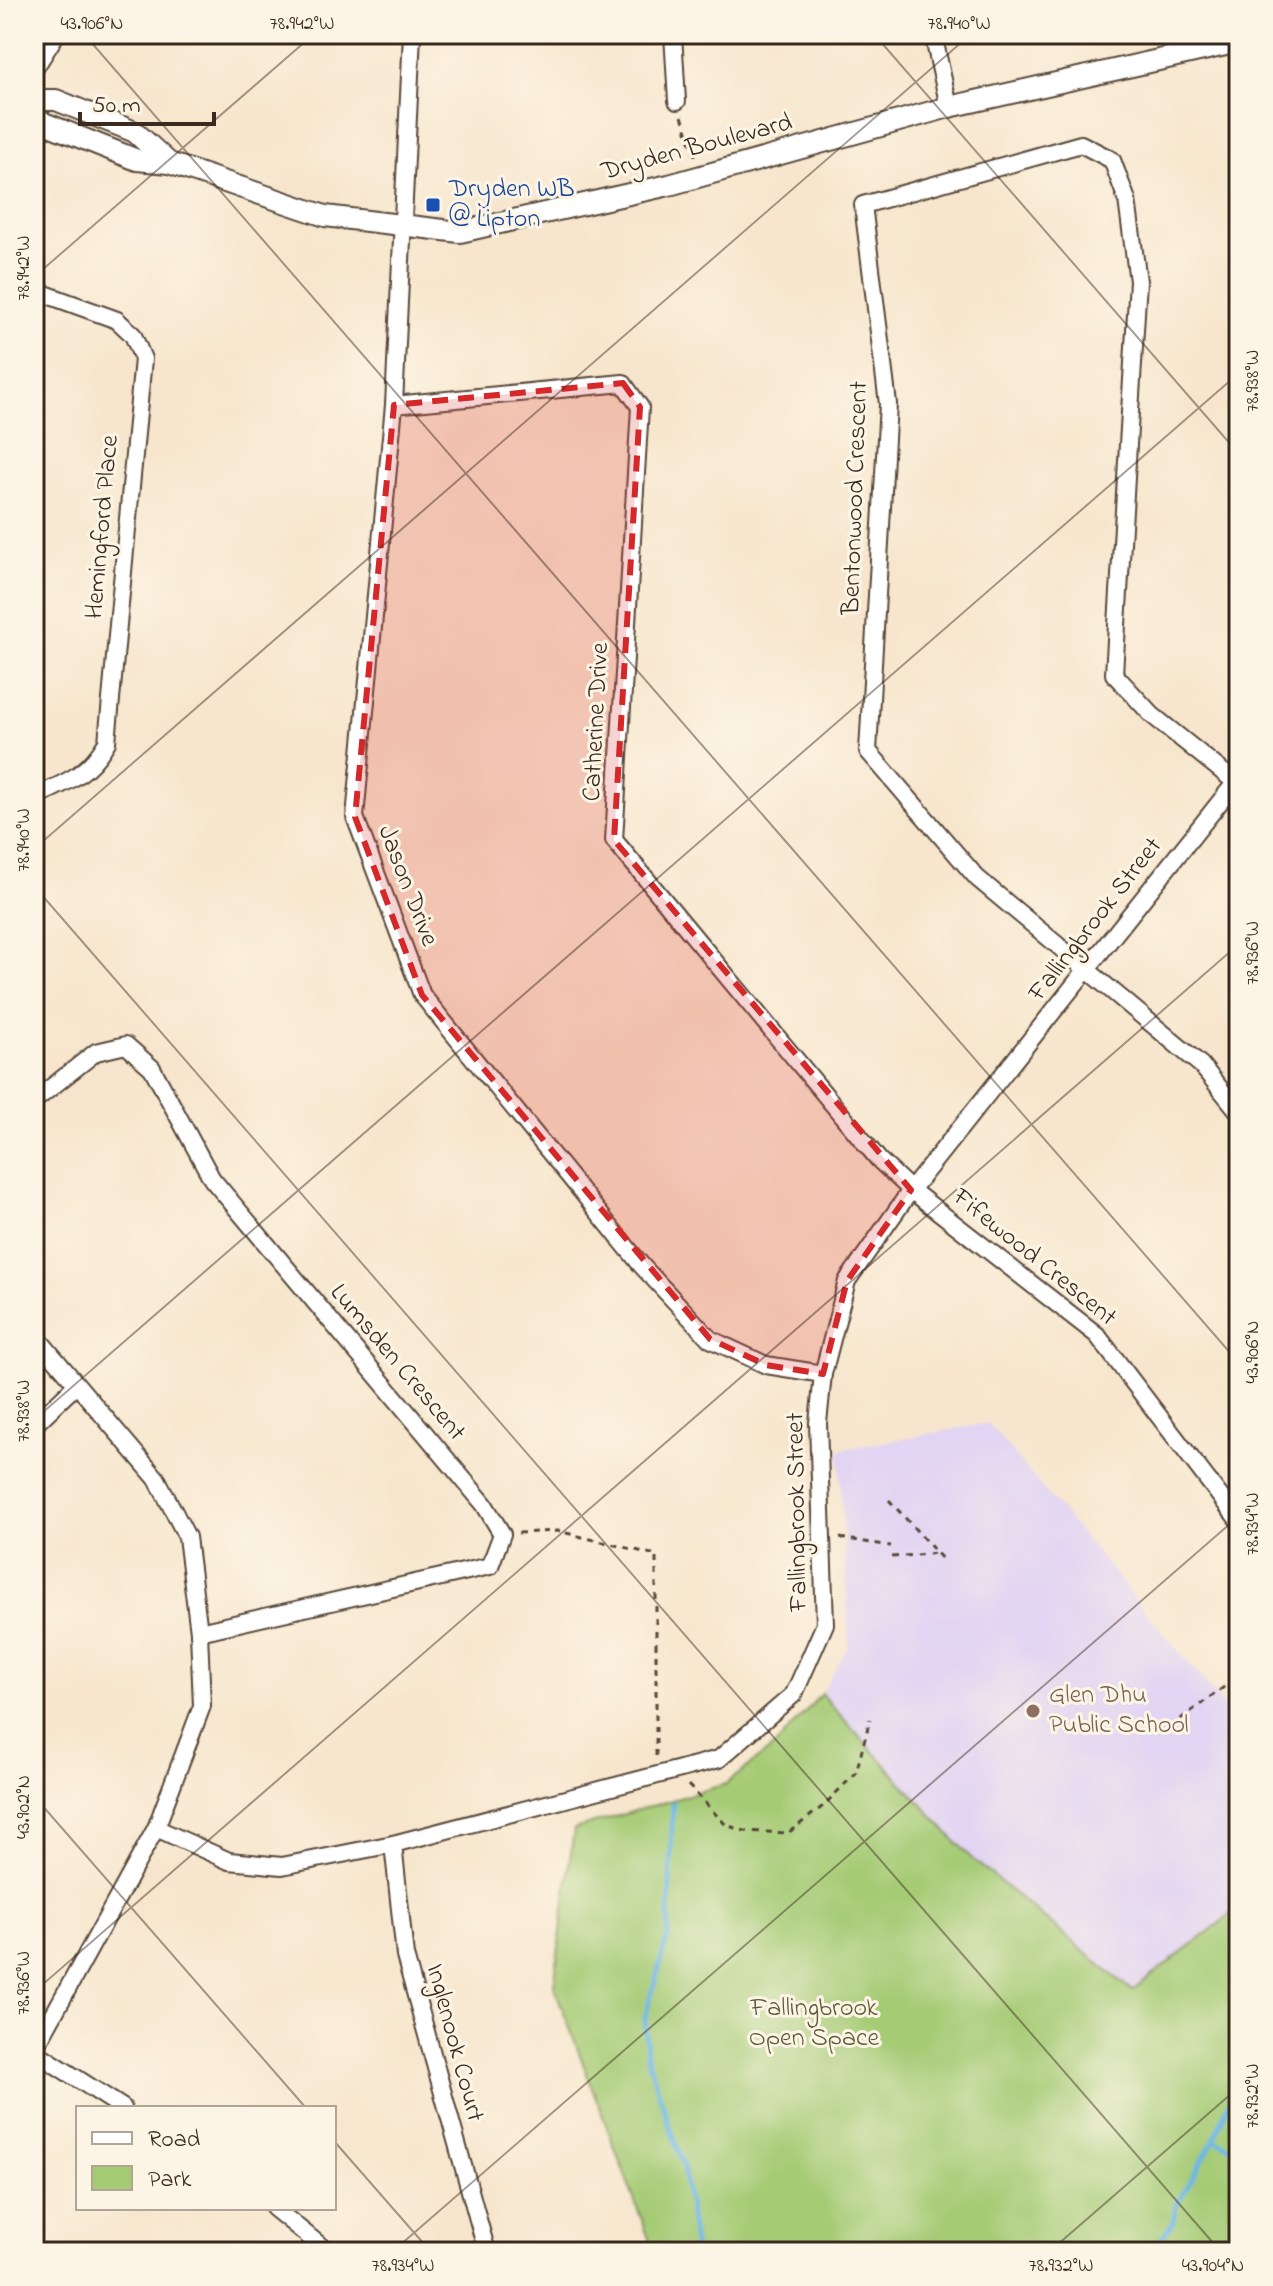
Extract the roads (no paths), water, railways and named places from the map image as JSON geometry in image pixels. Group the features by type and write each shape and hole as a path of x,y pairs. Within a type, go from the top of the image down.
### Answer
{"street":[{"path":"34,66 54,34"},
{"name":"Jason Drive","path":"412,34 394,405 355,817 422,995 642,1266 710,1339 766,1365 823,1374"},
{"path":"673,34 677,101"},
{"path":"933,34 949,107"},
{"name":"Dryden Boulevard","path":"34,116 44,123 137,160 169,163 325,216 460,232 701,176 949,107 1239,42"},
{"name":"Dryden Boulevard","path":"34,100 56,100 135,132 169,163"},
{"name":"Bentonwood Crescent","path":"1088,970 977,878 868,751 888,404 863,205 1081,144 1112,160 1127,200 1138,281 1114,674 1152,715 1238,782"},
{"name":"Hemingford Place","path":"34,290 117,320 133,335 143,359 107,742 95,762 71,781 34,797"},
{"name":"Catherine Drive","path":"394,405 623,383 640,407 614,840 879,1160 911,1190"},
{"name":"Fallingbrook Street","path":"156,1828 229,1861 282,1866 393,1844 719,1759 794,1694 825,1624 818,1423 823,1374 847,1281 911,1190 1238,782"},
{"path":"1088,970 1201,1065 1239,1112"},
{"name":"Lumsden Crescent","path":"34,1101 96,1052 126,1045 152,1068 212,1179 484,1504 502,1534 490,1566 199,1632"},
{"name":"Fifewood Crescent","path":"911,1190 1097,1335 1239,1521"},
{"path":"34,1334 157,1479 187,1537 199,1632 202,1706 156,1828 34,2050 120,2106"},
{"path":"34,1425 76,1385"},
{"name":"Inglenook Court","path":"393,1844 405,1956 482,2251"},
{"path":"276,2210 328,2252"}],"waterway":[{"path":"673,1803 668,1935 645,2017 647,2057 683,2165 695,2252"},
{"path":"1151,2252 1173,2222 1176,2206 1214,2140 1239,2077"},
{"path":"1214,2140 1239,2150"}],"place":[{"name":"Dryden WB @ Lipton","path":"433,205"},
{"name":"Glen Dhu Public School","path":"1033,1711"}],"park label":[{"name":"Fallingbrook Open Space","path":"814,2024"}]}
